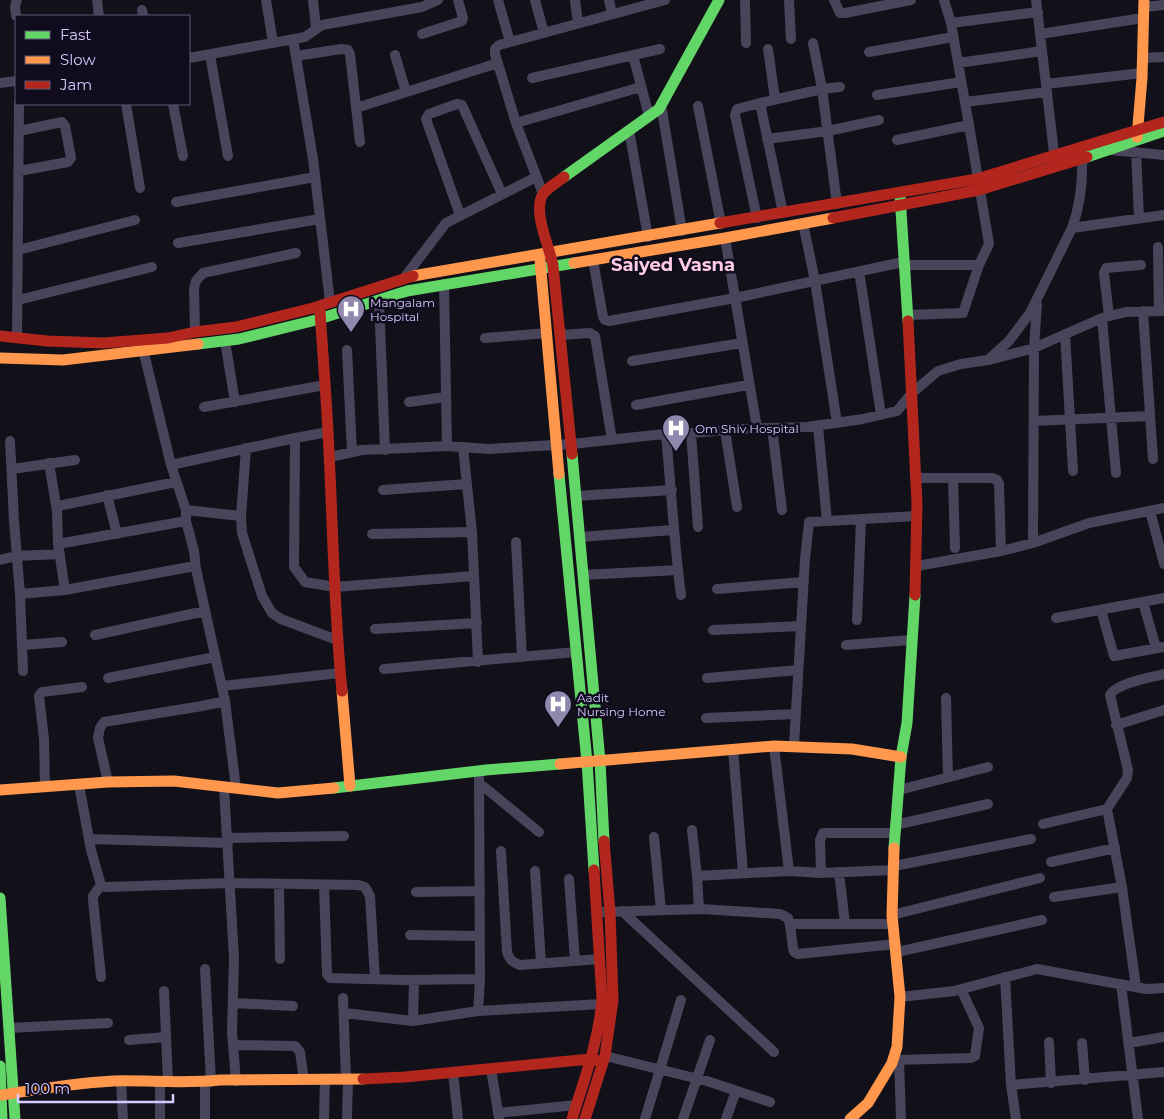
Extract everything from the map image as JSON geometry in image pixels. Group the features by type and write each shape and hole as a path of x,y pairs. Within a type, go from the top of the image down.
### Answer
{"street":[{"path":"16,15 17,0"},
{"path":"97,0 99,15"},
{"path":"266,0 273,43"},
{"path":"313,0 316,29"},
{"path":"190,58 305,37 322,25 411,4 422,7 438,0"},
{"path":"422,34 462,22 463,18 458,0"},
{"path":"498,0 510,42"},
{"path":"535,0 544,33"},
{"path":"575,0 578,23"},
{"path":"609,0 612,14"},
{"path":"543,194 516,123 495,49 499,45 665,0"},
{"path":"572,1119 590,1059 602,1004 587,762 547,332 545,240 539,207 543,194 659,109 719,0"},
{"path":"745,0 746,43"},
{"path":"789,0 791,39"},
{"path":"834,0 840,13 884,2 911,0"},
{"path":"908,315 963,313 979,265 989,244 951,23 944,0"},
{"path":"1036,0 1055,161"},
{"path":"1040,34 1144,8 1164,5"},
{"path":"1139,218 1136,141 1142,73 1144,8"},
{"path":"951,23 1038,12"},
{"path":"869,52 953,36"},
{"path":"293,39 320,219 324,304 321,319 330,457 331,527 337,640 350,786"},
{"path":"813,43 822,90 837,204"},
{"path":"296,56 340,49 348,50 360,142"},
{"path":"532,78 660,49"},
{"path":"768,49 775,99"},
{"path":"958,63 1042,50"},
{"path":"210,55 228,156"},
{"path":"395,55 406,92"},
{"path":"633,55 649,116"},
{"path":"1142,58 1164,57"},
{"path":"356,108 498,64"},
{"path":"965,102 1142,73"},
{"path":"0,83 15,81"},
{"path":"878,95 961,82"},
{"path":"516,123 641,87"},
{"path":"757,218 735,115 737,108 840,87"},
{"path":"760,103 783,213"},
{"path":"460,215 426,119 428,114 457,104 462,105 502,194"},
{"path":"661,104 682,231"},
{"path":"17,338 20,105"},
{"path":"126,105 140,188"},
{"path":"173,105 183,156"},
{"path":"698,106 721,224"},
{"path":"768,139 828,131 879,120"},
{"path":"19,131 62,122 65,126 71,158 68,162 19,172"},
{"path":"0,358 45,361 63,360 142,346 239,340 321,319 407,291 725,238 901,204 1055,161 1082,147 1136,141 1164,122"},
{"path":"896,140 969,125"},
{"path":"629,130 648,236"},
{"path":"1055,161 1082,159 1164,132"},
{"path":"1136,141 1164,155"},
{"path":"988,360 1009,341 1030,313 1072,228 1080,202 1082,147"},
{"path":"176,202 315,176"},
{"path":"404,278 446,223 536,176"},
{"path":"0,336 142,346 194,332 236,327 324,304 404,278 899,192 978,184"},
{"path":"899,192 908,315 917,516 917,566 907,722 901,757 895,829 893,920 900,997 896,1060 901,1119"},
{"path":"1072,228 1164,215"},
{"path":"178,243 320,219"},
{"path":"18,250 135,220"},
{"path":"803,223 815,281 837,423"},
{"path":"725,238 748,385 757,428"},
{"path":"330,457 362,450 448,446 489,449 572,444 666,434 818,426 898,411 912,393 938,371 1034,348 1105,317 1142,311 1162,311 1158,247"},
{"path":"194,332 194,288 196,281 202,273 296,253"},
{"path":"593,260 603,317 609,321 735,298 903,263 979,265"},
{"path":"1116,473 1111,418 1104,273 1106,268 1141,265"},
{"path":"18,300 152,267"},
{"path":"547,267 560,335 572,444 600,761 605,858 616,912 613,1000 605,1059 585,1119"},
{"path":"859,272 881,415"},
{"path":"444,284 448,446"},
{"path":"1033,543 1034,348 1037,299"},
{"path":"379,300 385,450"},
{"path":"1142,311 1153,459"},
{"path":"485,338 547,332"},
{"path":"560,335 590,333 595,336 612,440"},
{"path":"1065,334 1073,471"},
{"path":"225,341 235,402"},
{"path":"632,361 742,343"},
{"path":"142,346 194,551 204,611 225,701 236,788"},
{"path":"347,350 352,452"},
{"path":"204,407 325,385"},
{"path":"636,405 748,385"},
{"path":"409,402 446,397"},
{"path":"1034,421 1150,416"},
{"path":"818,426 827,521"},
{"path":"772,428 782,510"},
{"path":"725,430 737,507"},
{"path":"171,465 328,432"},
{"path":"691,433 698,527"},
{"path":"666,434 672,490 673,530 681,595"},
{"path":"295,438 294,567 305,582 335,586 474,576"},
{"path":"10,441 23,672"},
{"path":"463,447 472,532 478,662"},
{"path":"246,448 241,516 242,533 262,596 272,613 281,619 337,640"},
{"path":"12,468 75,460"},
{"path":"50,463 65,590"},
{"path":"916,478 992,478 997,480 999,484 1001,551"},
{"path":"953,478 955,548"},
{"path":"57,511 58,506 61,504 176,482"},
{"path":"383,490 467,484"},
{"path":"576,496 672,490"},
{"path":"107,495 117,534"},
{"path":"917,566 1001,551 1033,543 1089,523 1164,508"},
{"path":"1150,511 1164,564"},
{"path":"0,560 59,549 186,515 241,516"},
{"path":"794,745 805,559 809,522 917,516"},
{"path":"857,620 861,519"},
{"path":"580,536 673,530"},
{"path":"372,534 472,532"},
{"path":"516,542 522,657"},
{"path":"20,594 65,590 196,566"},
{"path":"583,575 678,570"},
{"path":"717,589 804,582"},
{"path":"1056,618 1164,598"},
{"path":"1101,610 1114,656 1160,648 1144,602"},
{"path":"95,635 204,611"},
{"path":"375,629 477,623"},
{"path":"713,630 801,626"},
{"path":"846,645 911,640"},
{"path":"22,645 62,642"},
{"path":"384,670 576,652"},
{"path":"108,678 215,656"},
{"path":"707,678 798,670"},
{"path":"222,686 340,673"},
{"path":"1136,987 1122,887 1107,809 1126,778 1128,770 1110,703 1110,695 1112,690 1120,686 1164,674"},
{"path":"45,786 44,739 39,696 42,692 82,687"},
{"path":"946,698 948,777"},
{"path":"108,782 98,738 100,728 104,722 225,701"},
{"path":"1116,725 1164,710"},
{"path":"706,718 795,714"},
{"path":"0,790 108,782 174,781 278,794 479,771 794,745 852,749 901,757"},
{"path":"774,746 789,871"},
{"path":"733,749 743,873"},
{"path":"899,790 988,767"},
{"path":"478,1011 480,979 479,771"},
{"path":"79,785 88,839 101,885"},
{"path":"479,785 483,786 539,832"},
{"path":"224,788 231,884 234,958 233,1045 236,1080"},
{"path":"821,873 820,840 823,833 895,829 988,804"},
{"path":"1043,824 1107,809"},
{"path":"692,830 699,909"},
{"path":"88,839 227,840 344,836"},
{"path":"654,837 661,910"},
{"path":"697,876 789,871 821,873 894,868 1031,838"},
{"path":"1051,862 1115,848"},
{"path":"501,851 509,959 520,965 600,959"},
{"path":"536,871 541,963"},
{"path":"839,872 845,924"},
{"path":"790,924 845,924 893,920 1040,878"},
{"path":"569,879 575,961"},
{"path":"101,885 104,887 279,884 358,885 365,887 369,891 375,979"},
{"path":"279,884 280,959"},
{"path":"101,885 93,896 101,977"},
{"path":"324,885 328,976 333,978 414,980 480,979"},
{"path":"1054,898 1122,887"},
{"path":"416,892 480,891"},
{"path":"0,898 15,1119"},
{"path":"597,912 699,909 780,914 788,918 794,952 798,954 896,948 1042,920"},
{"path":"616,912 774,1052"},
{"path":"410,935 480,936"},
{"path":"205,969 208,1082 205,1119"},
{"path":"900,997 961,989 1037,969 1146,989 1164,988"},
{"path":"1005,977 1011,1084 1016,1119"},
{"path":"413,1021 414,980"},
{"path":"1122,984 1138,1119"},
{"path":"896,1060 970,1058 975,1056 979,1028 961,989"},
{"path":"160,1119 166,1037 164,991"},
{"path":"343,998 347,1119"},
{"path":"645,1119 681,1000"},
{"path":"233,1003 292,1006"},
{"path":"344,1013 413,1021 478,1011 602,1004"},
{"path":"9,1028 108,1023"},
{"path":"129,1040 166,1037"},
{"path":"1129,1043 1164,1037"},
{"path":"684,1119 710,1040"},
{"path":"1049,1042 1051,1083"},
{"path":"1082,1043 1086,1080"},
{"path":"233,1045 295,1046 300,1052 304,1080"},
{"path":"2,1095 71,1084 121,1081 208,1082 405,1077 605,1059 660,1068 698,1078 770,1102"},
{"path":"850,1119 868,1104 896,1060"},
{"path":"0,1066 2,1119"},
{"path":"491,1069 499,1116 576,1105"},
{"path":"1011,1084 1051,1083 1164,1072"},
{"path":"453,1073 458,1119"},
{"path":"324,1119 325,1080"},
{"path":"121,1081 123,1119"},
{"path":"726,1119 736,1091"}],"traffic: fast":[{"path":"564,177 659,109 719,0"},
{"path":"1087,157 1164,131"},
{"path":"900,195 908,321"},
{"path":"198,344 239,339 316,320 407,291 574,263"},
{"path":"572,454 600,761 604,841"},
{"path":"559,474 587,762 594,870"},
{"path":"894,848 901,757 907,723 915,595"},
{"path":"334,788 486,770 560,764"},
{"path":"0,898 15,1119"},
{"path":"0,1066 2,1119"}],"traffic: slow":[{"path":"1137,137 1142,78 1144,0"},
{"path":"574,263 833,218"},
{"path":"413,276 720,223"},
{"path":"540,260 559,474"},
{"path":"0,358 63,360 198,344"},
{"path":"342,691 350,786"},
{"path":"560,764 774,746 852,749 901,757"},
{"path":"0,790 108,782 174,781 278,793 334,788"},
{"path":"850,1119 868,1103 892,1063 897,1047 900,997 892,915 894,848"},
{"path":"2,1095 113,1081 193,1082 220,1080 363,1079"}],"traffic: jam":[{"path":"720,223 977,179 1164,122"},
{"path":"833,218 979,190 1087,157"},
{"path":"564,177 543,194 540,201 540,210 543,230 553,266 572,454"},
{"path":"0,336 47,341 103,343 168,338 195,332 236,327 313,308 413,276"},
{"path":"320,311 328,434 335,601 342,691"},
{"path":"908,321 917,504 915,595"},
{"path":"585,1119 605,1056 613,1000 610,912 604,841"},
{"path":"572,1119 598,1030 602,999 594,870"},
{"path":"363,1079 405,1077 590,1059 599,1061"}],"place":[{"name":"Mangalam Hospital","path":"351,333"},
{"name":"Om Shiv Hospital","path":"676,452"},
{"name":"Aadit Nursing Home","path":"558,728"}],"district":[{"name":"Saiyed Vasna","path":"673,265"}]}
